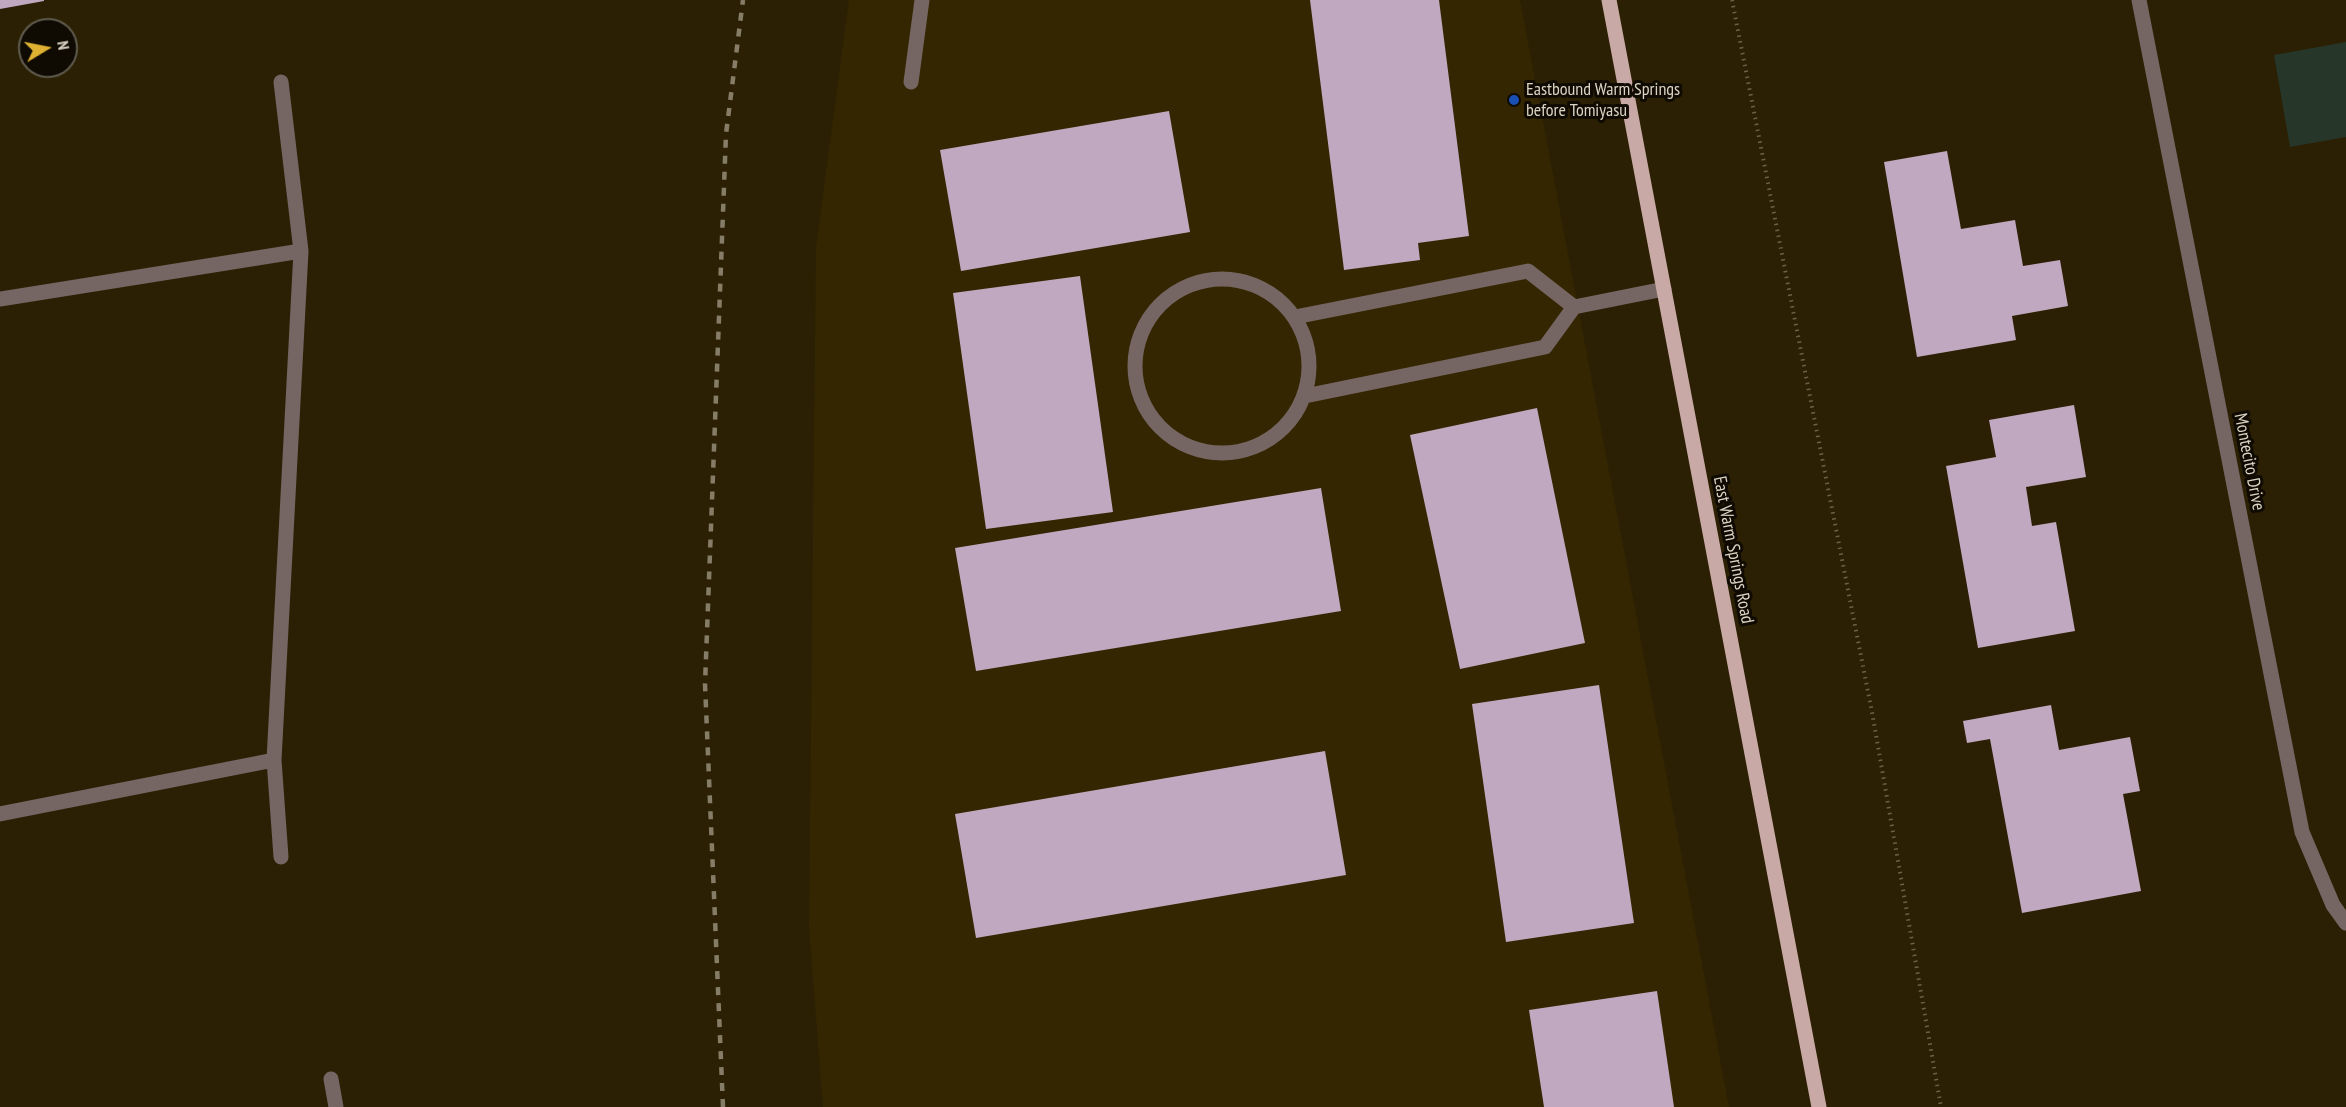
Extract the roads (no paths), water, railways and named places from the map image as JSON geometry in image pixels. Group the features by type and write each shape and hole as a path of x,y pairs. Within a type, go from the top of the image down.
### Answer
{"main road":[{"name":"East Warm Springs Road","path":"1609,0 1819,1107"}],"street":[{"path":"911,82 922,0"},
{"name":"Montecito Drive","path":"2139,0 2302,832 2333,905 2346,923"},
{"path":"280,82 301,251 274,760 281,857"},
{"path":"0,299 301,251"},
{"path":"1295,317 1528,271 1574,307"},
{"path":"1226,278 1252,284 1276,297 1295,317 1306,342 1309,372 1305,396 1285,426 1261,444 1232,453 1202,451 1174,439 1153,419 1139,392 1134,362 1140,335 1153,311 1173,293 1198,281 1226,278"},
{"path":"1305,396 1545,347 1574,307 1664,289"},
{"path":"0,814 274,760"},
{"path":"331,1079 336,1107"}],"railway":[{"path":"723,1107 705,684 726,134 743,0"}],"place":[{"name":"Eastbound Warm Springs before Tomiyasu","path":"1514,100"}]}
